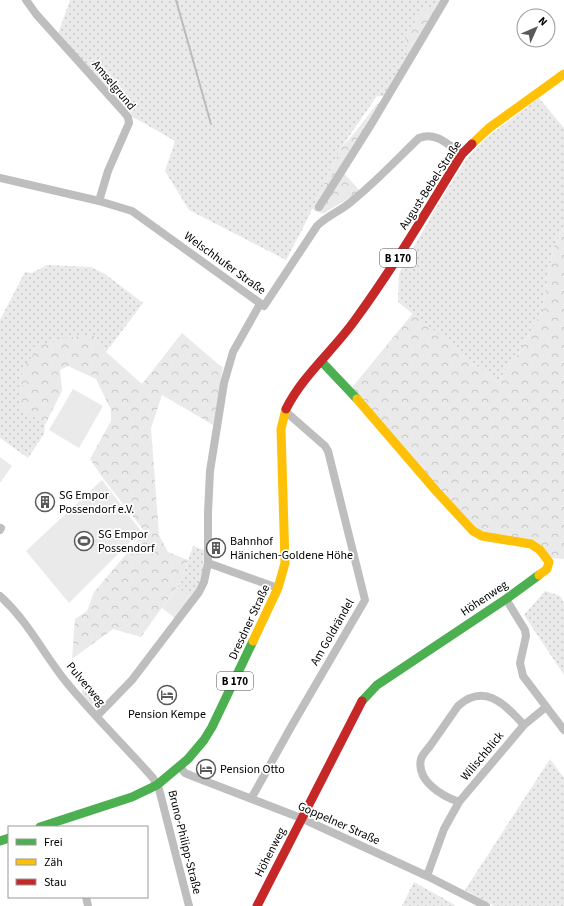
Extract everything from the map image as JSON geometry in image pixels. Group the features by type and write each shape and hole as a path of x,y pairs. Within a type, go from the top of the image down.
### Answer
{"main road":[{"name":"August-Bebel-Straße","path":"285,411 297,389 354,322 391,269 462,154 489,128 564,74"},
{"name":"Höhenweg","path":"257,906 359,706 367,695 377,685 506,599 547,569 549,562 540,550 531,544 482,536 473,531 437,492 349,390 321,361"},
{"name":"Dresdner Straße","path":"43,826 132,798 157,785 180,767 197,749 212,727 278,588 285,564 281,429 285,411"}],"street":[{"name":"Amselgrund","path":"26,0 36,14 128,117 129,123 108,171 99,201"},
{"path":"319,208 445,0"},
{"name":"Welschhufer Straße","path":"0,178 99,201 132,211 264,306 317,226 325,218 351,202 419,138 427,135 435,136 462,154"},
{"path":"97,716 128,686 199,592 204,582 208,563 210,471 224,383 233,352 260,304"},
{"name":"Am Goldrändel","path":"251,799 365,600 328,451 325,446 285,411"},
{"path":"208,563 278,588"},
{"name":"Pulverweg","path":"0,596 10,605 73,691 143,766 157,785"},
{"path":"506,599 525,630 526,636 520,663 523,676 564,730"},
{"path":"459,802 447,798 437,792 428,783 422,770 421,758 458,706 466,699 476,696 496,699 524,725"},
{"name":"Wilischblick","path":"427,876 444,829 459,802 524,725 546,707"},
{"name":"Goppelner Straße","path":"180,767 185,773 192,776 301,818 427,876 486,906"},
{"name":"Bruno-Philipp-Straße","path":"157,785 189,906"}],"green space":[{"path":"70,0 444,0 384,96 377,96 341,148 286,260 189,210 165,171 175,141 133,117 58,34"},
{"path":"444,0 407,59 406,38 419,13"},
{"path":"539,98 564,128 564,226 553,249 542,311 519,353 497,382 398,302 399,273 440,201 468,157 485,139"},
{"path":"381,102 344,173 360,191 323,214 312,209 341,148 376,105"},
{"path":"564,226 564,559 550,558 541,548 481,534 350,390 413,313 497,382 519,353 542,311 553,249"},
{"path":"47,265 91,267 105,274 143,303 106,352 93,335 19,406 45,425 44,434 28,458 0,438 0,320 25,272 32,273"},
{"path":"182,333 223,367 213,425 162,395 151,428 159,535 168,552 188,560 181,581 141,637 113,629 72,659 75,619 87,611 94,592 145,532 102,477 90,459 111,421 111,410 96,379 68,366 60,370 62,391 45,425 19,407 22,369 40,346 64,338 93,335 106,352 142,384"},
{"path":"73,389 103,406 79,448 49,430"},
{"path":"0,457 12,466 0,483"},
{"name":"SG Empor Possendorf","path":"102,480 141,531 69,603 26,551"},
{"path":"193,546 204,550 203,575 197,588 175,618 173,617 186,597 176,589 181,581"},
{"path":"177,587 191,597 175,618 162,608"},
{"path":"545,591 560,596 564,603 564,675 524,615"},
{"path":"83,689 96,703 98,701 102,706 99,708 92,705 81,695"},
{"path":"550,759 564,778 564,906 494,906 465,890"},
{"path":"414,882 455,905 402,906"}],"waterway":[{"path":"176,0 211,124"}],"traffic: fast":[{"path":"321,361 357,399"},
{"path":"362,701 377,685 506,599 539,575"},
{"path":"43,826 132,797 157,785 188,759 204,740 212,727 253,641"},
{"path":"0,841 8,838"}],"traffic: slow":[{"path":"472,144 489,128 564,74"},
{"path":"357,399 437,492 473,531 482,536 531,544 540,550 549,562 547,569 539,575"},
{"path":"253,641 278,588 285,563 281,429 286,409"}],"traffic: jam":[{"path":"286,409 301,385 346,331 369,300 410,238 462,154 472,144"},
{"path":"257,906 362,701"}],"place":[{"name":"SG Empor Possendorf e.V.","path":"45,502"},
{"name":"SG Empor Possendorf","path":"84,541"},
{"name":"Bahnhof Hänichen-Goldene Höhe","path":"216,548"},
{"name":"Pension Kempe","path":"167,695"},
{"name":"Pension Otto","path":"206,769"}]}
